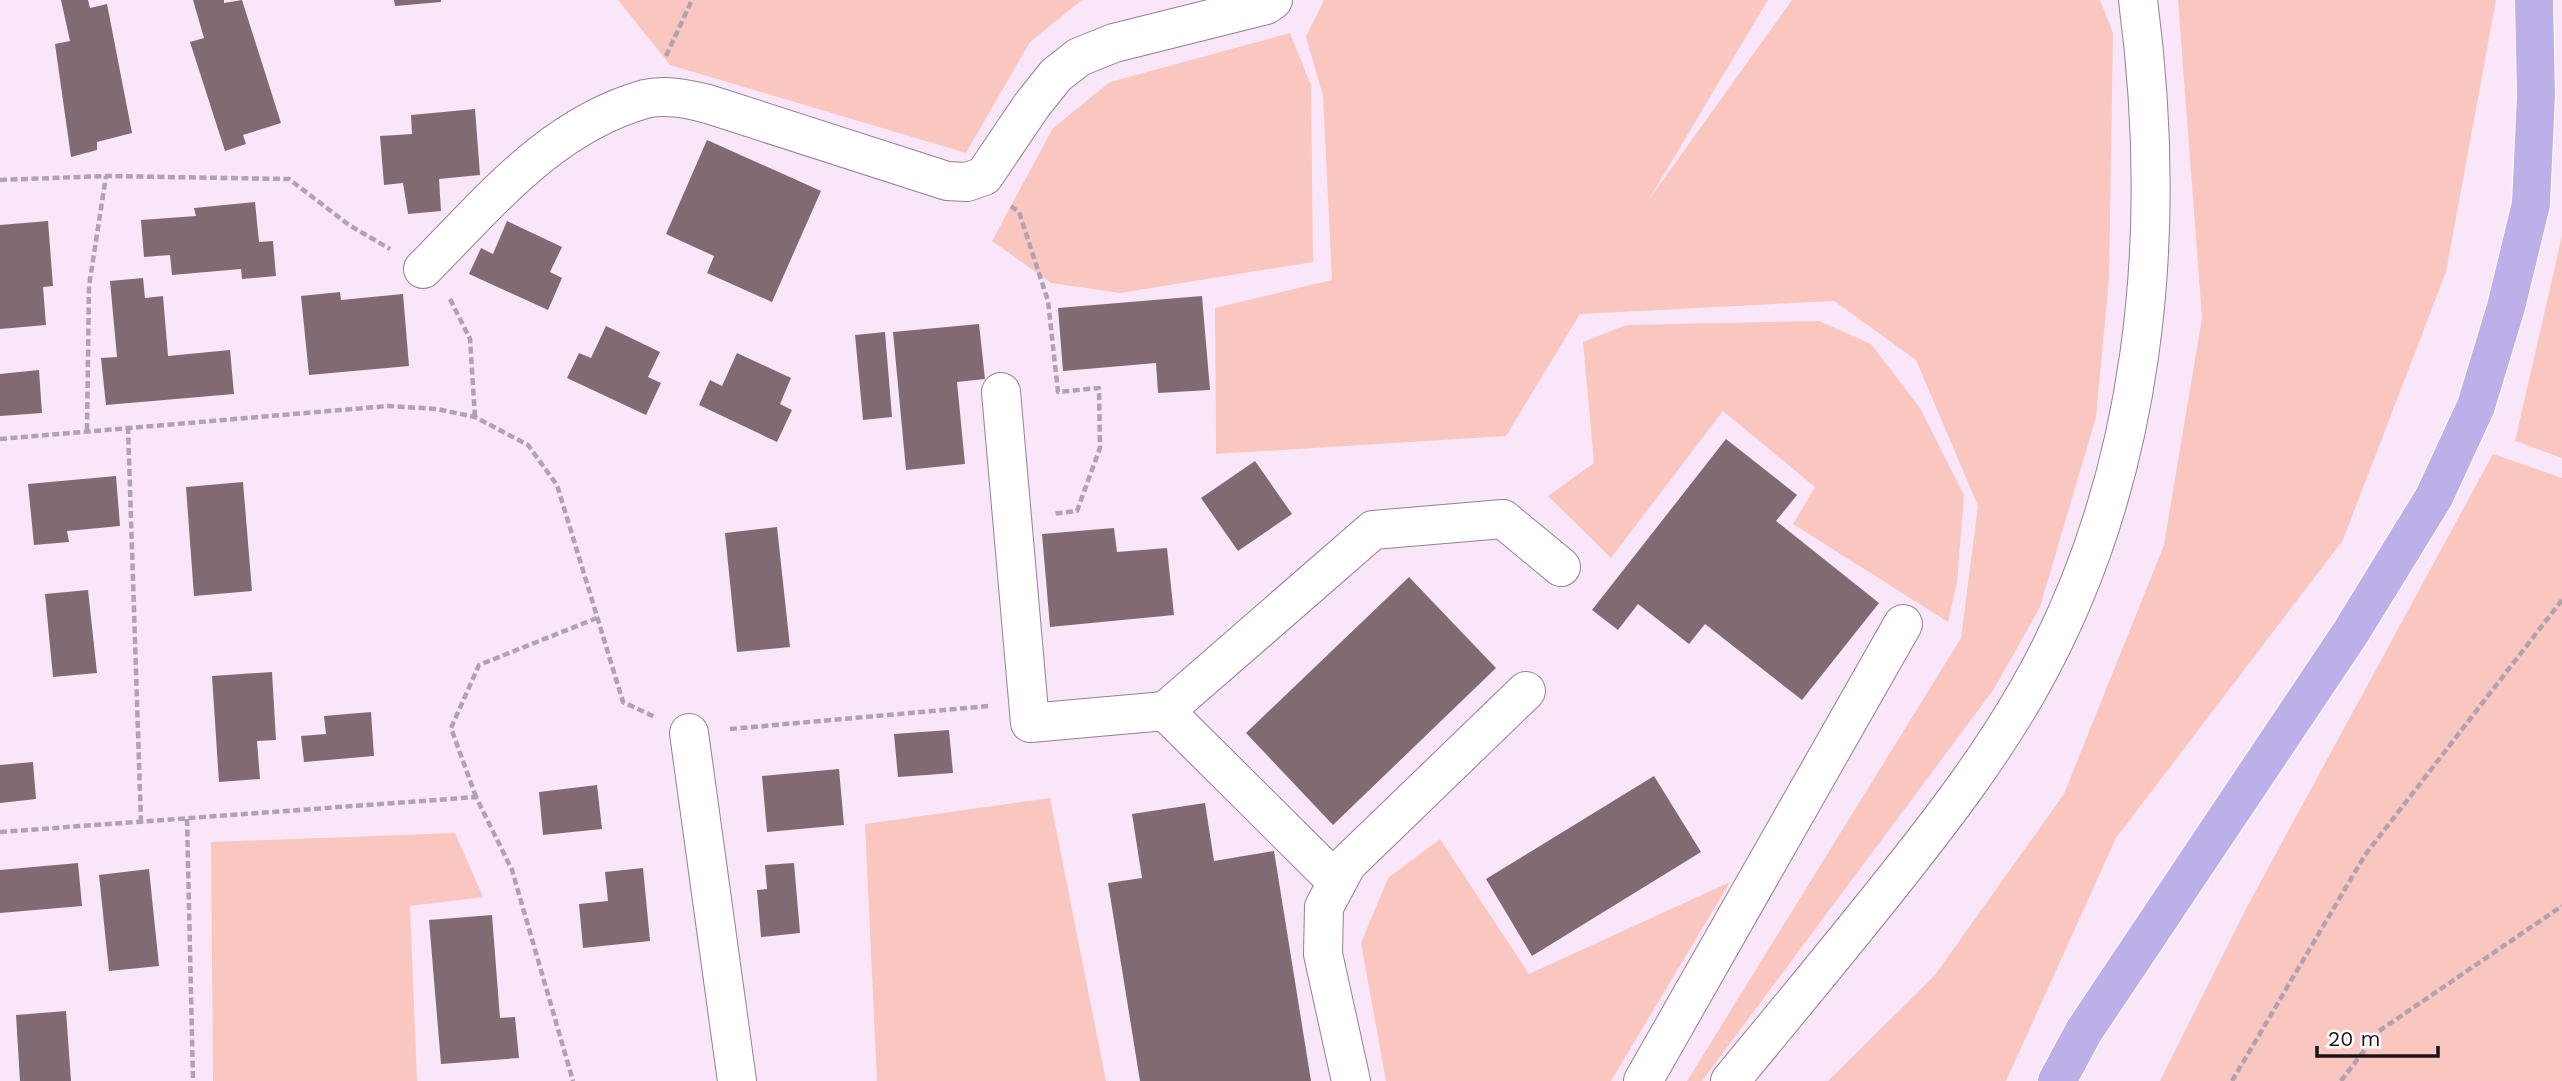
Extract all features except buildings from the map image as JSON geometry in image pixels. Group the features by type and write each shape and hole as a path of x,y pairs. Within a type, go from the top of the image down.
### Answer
{"main road":[{"path":"2057,1081 2084,1031 2351,632 2434,497 2476,406 2506,307 2531,204 2536,96 2535,0"}],"street":[{"path":"423,269 536,157 571,130 646,99 677,97 708,104 947,181 967,182 985,176 1056,75 1079,57 1114,43 1266,5 1273,0"},
{"path":"1730,1081 1874,906 1993,749 2058,635 2084,576 2106,515 2123,450 2137,382 2145,310 2150,153 2138,0"},
{"path":"1001,393 1030,723 1165,711 1373,530 1503,519 1561,567"},
{"path":"1643,1081 1903,624"},
{"path":"1352,1081 1323,954 1324,907 1347,864 1525,691"},
{"path":"1165,711 1337,882"},
{"path":"689,733 737,1081"}],"path":[{"path":"646,99 692,0"},
{"path":"87,430 89,286 106,176"},
{"path":"0,180 106,176 289,179 349,225 423,269 451,299 470,339 475,417"},
{"path":"977,178 1019,212 1048,301 1058,392 1099,388 1100,448 1077,512 1012,518"},
{"path":"0,439 388,406 437,410 475,417 528,445 557,485 623,702 689,733 1028,702"},
{"path":"128,427 141,822"},
{"path":"2232,1081 2365,855 2562,600"},
{"path":"573,1081 512,870 476,797 451,728 479,665 597,618"},
{"path":"0,832 476,797"},
{"path":"187,819 193,1081"},
{"path":"2340,1081 2379,1031 2562,906"}],"shaded area":[{"path":"618,0 1082,0 1030,42 966,153 670,65"},
{"path":"1324,0 1768,0 1648,201 1792,0 2100,0 2113,33 2109,279 2096,417 2040,607 1994,689 1702,1081 1687,1081 1961,638 1978,506 1916,360 1834,301 1580,314 1506,436 1216,454 1215,308 1332,280 1323,96 1306,37"},
{"path":"2178,0 2496,0 2446,272 2343,540 2116,838 2006,1081 1828,1081 1935,975 2064,794 2164,545 2202,318"},
{"path":"1290,33 1311,85 1313,262 1120,293 1051,283 992,241 1053,128 1110,82"},
{"path":"2562,236 2562,458 2515,441"},
{"path":"1819,321 1871,344 1920,408 1964,495 1957,583 1948,622 1793,524 1815,487 1723,411 1611,558 1548,496 1594,463 1583,342 1626,325"},
{"path":"2493,454 2562,478 2562,1081 2160,1081 2248,905"},
{"path":"1050,798 1106,1081 877,1081 865,824"},
{"path":"455,833 483,897 410,906 417,1081 213,1081 211,842"},
{"path":"1440,839 1529,974 1730,882 1611,1081 1386,1081 1361,943 1388,878"}]}
